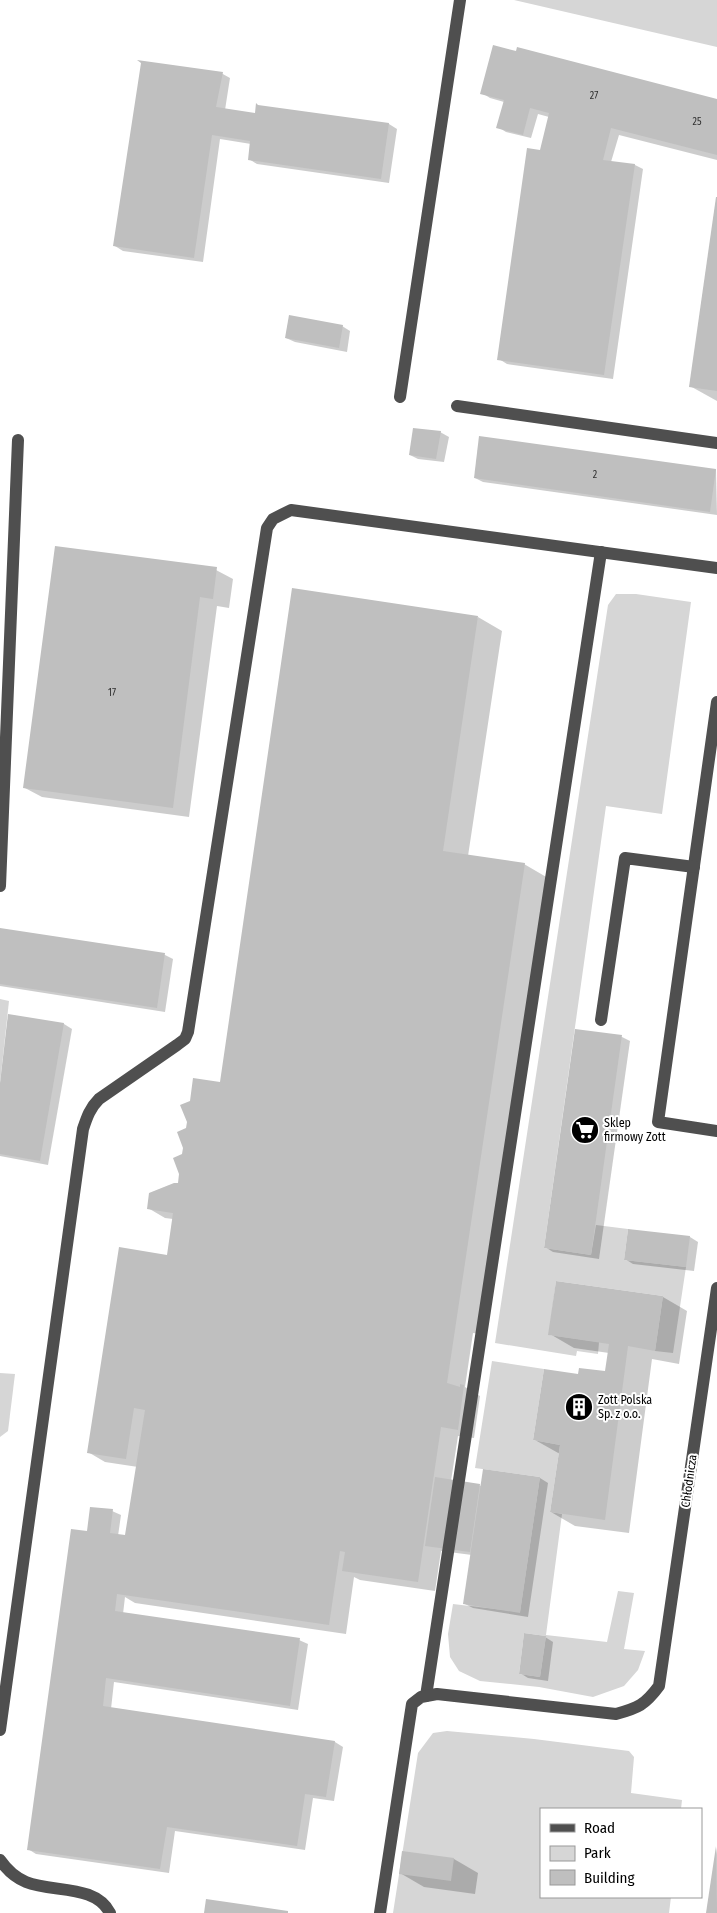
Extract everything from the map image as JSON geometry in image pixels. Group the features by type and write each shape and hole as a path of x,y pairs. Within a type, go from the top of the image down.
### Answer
{"street":[{"path":"400,396 460,0"},
{"path":"457,406 717,443"},
{"path":"0,886 18,440"},
{"path":"0,1730 84,1129 90,1111 99,1099 178,1045 185,1039 188,1032 267,528 273,519 291,510 717,568"},
{"path":"380,1913 412,1704 421,1697 426,1696 601,552"},
{"path":"717,702 658,1122 717,1131"},
{"path":"601,1020 625,858 694,867"},
{"name":"Chłodnicza","path":"426,1696 437,1694 616,1714 636,1709 651,1698 659,1686 662,1674 717,1288"},
{"path":"0,1860 14,1876 26,1882 91,1895 99,1900 110,1913"}],"green space":[{"path":"514,0 717,0 717,47"},
{"path":"616,594 636,594 691,602 662,814 606,806 544,1248 591,1255 596,1225 628,1229 624,1260 686,1267 673,1353 655,1351 663,1296 556,1281 549,1335 599,1342 598,1354 577,1351 576,1356 495,1343 608,605"},
{"path":"0,999 9,1001 0,1083"},
{"path":"492,1361 544,1369 533,1440 560,1445 550,1512 562,1514 546,1635 607,1642 618,1591 634,1593 624,1649 645,1651 638,1670 624,1686 593,1697 539,1687 480,1681 459,1671 450,1657 448,1634 453,1604 520,1612 540,1477 475,1468","holes":["524,1633 546,1636 540,1677 519,1674"]},
{"path":"0,1373 15,1374 8,1431 0,1437"},
{"path":"447,1731 534,1739 629,1751 634,1757 631,1793 682,1800 681,1808 540,1808 540,1898 671,1898 669,1913 393,1913 418,1753 433,1733"}],"building":[{"path":"493,45 516,51 517,47 717,99 717,155 611,128 603,160 635,164 604,375 497,360 527,148 540,150 549,113 530,108 523,135 496,128 504,100 480,94"},
{"path":"137,60 223,72 216,107 255,113 256,103 258,105 389,123 381,179 248,160 250,141 212,135 194,258 113,246 141,63"},
{"path":"717,197 717,391 689,387"},
{"path":"289,315 343,325 339,348 285,338"},
{"path":"413,428 441,431 436,459 409,455"},
{"path":"479,436 716,469 710,512 474,478"},
{"path":"55,546 217,567 213,599 200,597 173,808 23,788"},
{"path":"292,588 478,616 443,851 525,863 447,1383 460,1387 460,1384 464,1385 458,1430 441,1427 418,1582 342,1571 345,1552 340,1551 329,1625 117,1594 115,1611 300,1638 290,1706 106,1678 103,1706 335,1741 326,1797 305,1794 297,1846 167,1827 160,1869 27,1850 71,1529 87,1531 90,1507 113,1509 110,1533 125,1535 145,1410 134,1408 126,1459 87,1453 119,1247 167,1255 173,1213 147,1209 149,1193 178,1183 179,1174 173,1158 182,1154 183,1148 177,1132 186,1128 187,1122 180,1105 190,1101 193,1078 220,1082"},
{"path":"0,928 165,953 157,1008 0,984"},
{"path":"8,1014 64,1023 40,1161 0,1154 0,1083"},
{"name":"Sklep firmowy Zott","path":"575,1029 622,1035 591,1255 544,1248"},
{"path":"628,1229 690,1236 686,1267 624,1260"},
{"name":"Zott Polska Sp. z o.o.","path":"556,1281 663,1296 655,1351 628,1346 605,1520 550,1512 560,1445 533,1440 544,1369 578,1374 579,1368 605,1371 609,1344 548,1335"},
{"path":"483,1469 540,1477 520,1613 463,1604"},
{"path":"435,1477 480,1484 470,1552 425,1546"},
{"path":"524,1633 546,1636 540,1677 519,1674"},
{"path":"716,1846 717,1913 706,1913"},
{"path":"402,1851 454,1858 451,1881 399,1874"},
{"path":"206,1899 288,1911 288,1913 204,1913"}],"place":[{"name":"Sklep firmowy Zott","path":"585,1130"},
{"name":"Zott Polska Sp. z o.o.","path":"579,1407"}]}
